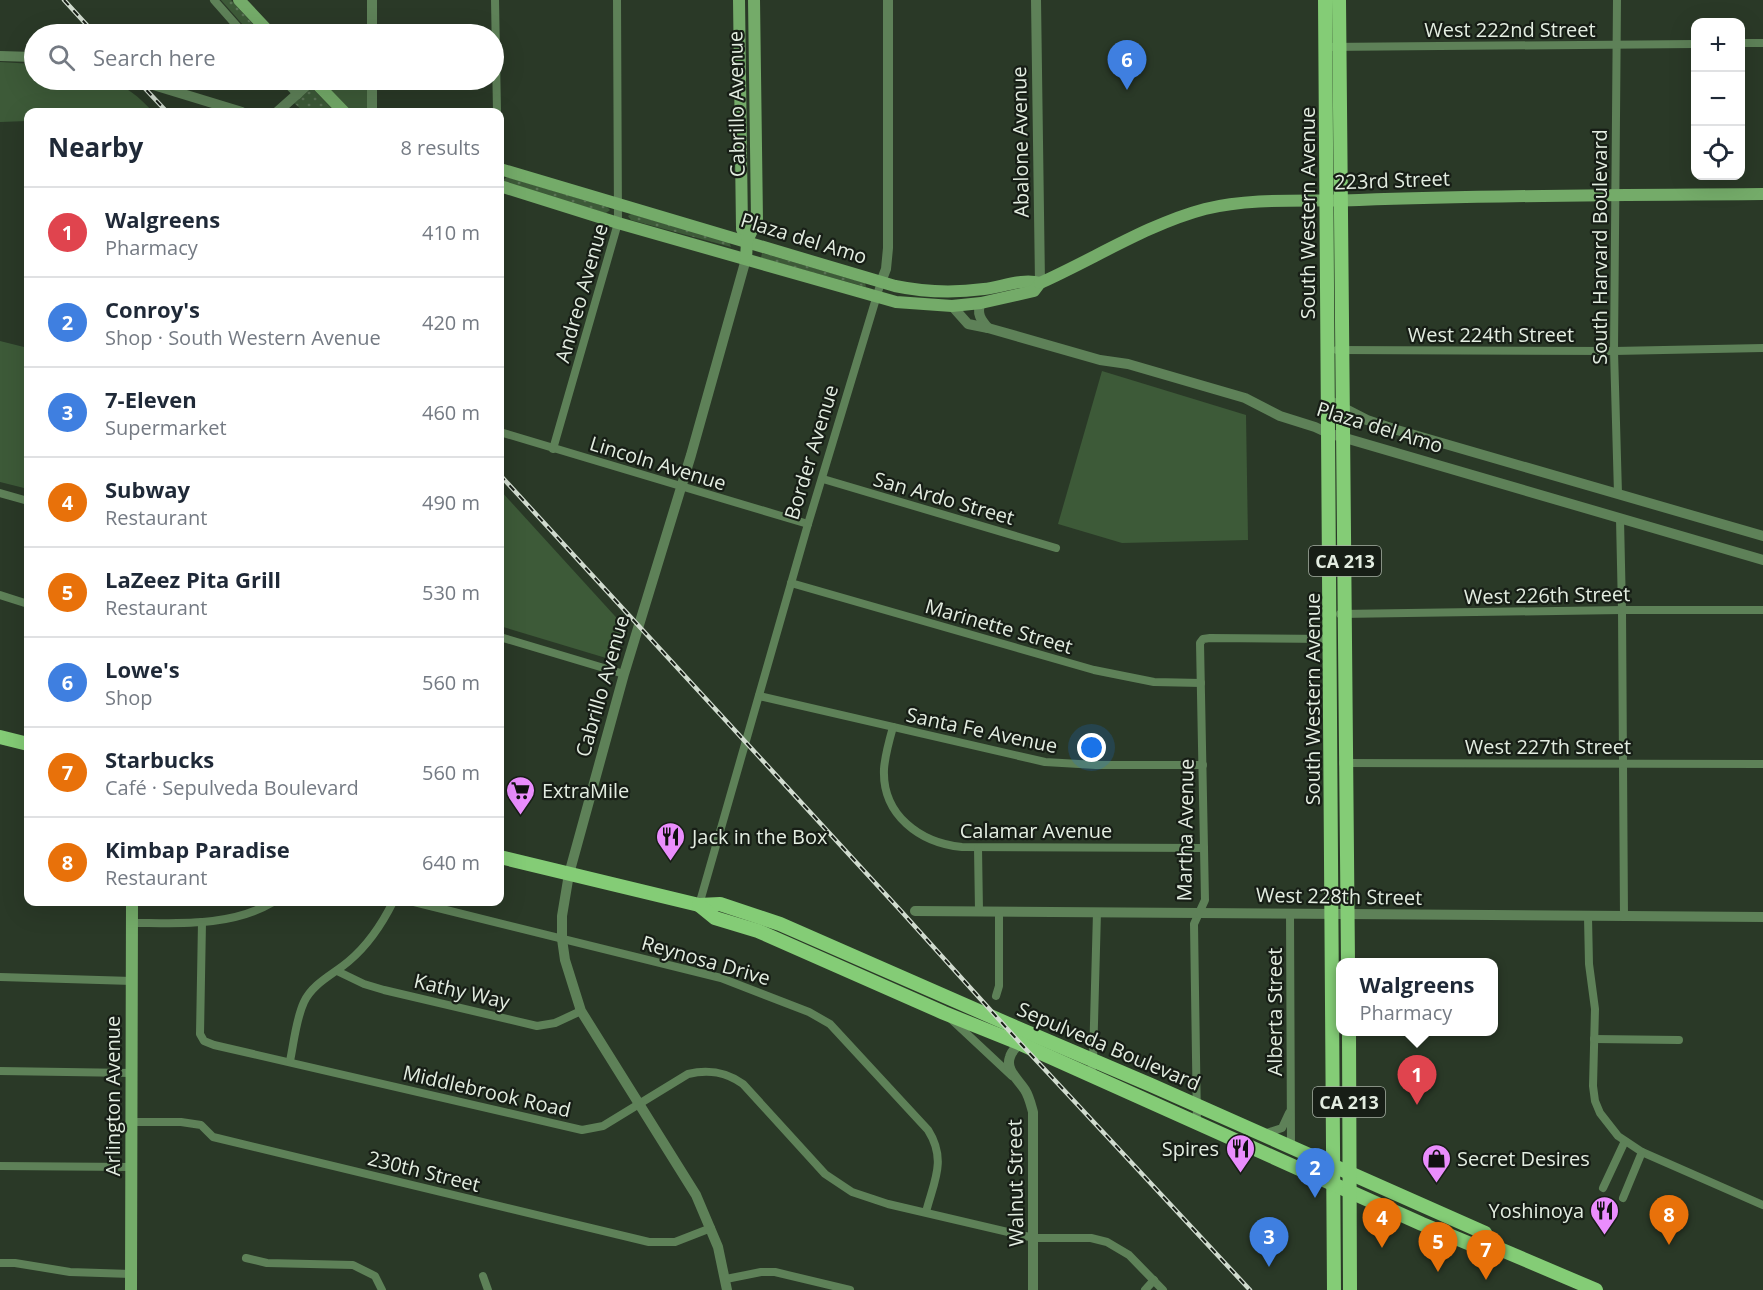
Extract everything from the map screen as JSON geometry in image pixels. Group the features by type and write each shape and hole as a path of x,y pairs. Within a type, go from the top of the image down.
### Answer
{"main road":[{"name":"Cabrillo Avenue","path":"739,0 742,229 747,241"},
{"name":"Cabrillo Avenue","path":"746,259 747,241 757,220 754,0"},
{"name":"South Western Avenue","path":"1324,0 1332,47 1341,201 1344,438 1338,614 1331,639 1348,913 1348,958"},
{"name":"South Western Avenue","path":"1334,1290 1333,913 1346,639 1338,614 1328,433 1325,201 1332,47 1339,0"},
{"path":"242,2 262,24"},
{"path":"323,90 340,108"},
{"name":"Plaza del Amo","path":"504,170 913,290 955,291 1007,286 1029,280 1040,283 1034,291 981,303 952,306 896,302 875,298 618,223 504,187"},
{"name":"223rd Street","path":"1040,283 1154,227 1205,209 1253,202 1763,194"},
{"path":"0,737 24,743"},
{"name":"Sepulveda Boulevard","path":"504,858 699,905 720,904 780,924 1023,1038 1091,1076 1349,1192 1480,1248 1492,1247 1596,1290"},
{"name":"Sepulveda Boulevard","path":"699,905 715,918 758,931 944,1013 1093,1060 1485,1233 1492,1247"},
{"name":"Arlington Avenue","path":"131,1290 132,906"},
{"path":"828,961 834,948"},
{"path":"1333,961 1336,966"},
{"name":"CA 213","path":"1349,1036 1350,1290"}],"street":[{"path":"214,0 235,24"},
{"path":"372,0 372,24"},
{"path":"495,0 495,24"},
{"name":"Andreo Avenue","path":"553,449 618,223 617,0"},
{"name":"Border Avenue","path":"699,905 808,524 875,298 886,269 888,248 888,0"},
{"name":"Abalone Avenue","path":"1036,0 1040,283"},
{"name":"South Harvard Boulevard","path":"1617,0 1614,351 1618,494"},
{"path":"1745,43 1763,43"},
{"name":"West 222nd Street","path":"1332,47 1691,44"},
{"path":"0,56 24,57"},
{"path":"170,90 229,108"},
{"path":"292,90 297,96"},
{"path":"287,108 303,90"},
{"path":"372,90 372,108"},
{"path":"497,90 497,108"},
{"name":"Cabrillo Avenue","path":"727,1284 711,1228 696,1195 581,1011 565,960 562,916 569,874 624,674 681,488 746,259"},
{"path":"981,303 979,313 981,320 988,328"},
{"name":"Plaza del Amo","path":"952,306 968,324 1100,360 1128,364 1245,398 1280,416 1328,433 1763,560"},
{"name":"West 224th Street","path":"1327,350 1614,351 1763,348"},
{"name":"Plaza del Amo","path":"1328,400 1367,420 1397,430 1763,536"},
{"name":"Lincoln Avenue","path":"504,433 681,488 808,524"},
{"name":"San Ardo Street","path":"822,480 1056,548"},
{"path":"0,493 24,500"},
{"path":"1620,519 1624,917"},
{"name":"Marinette Street","path":"791,583 1095,670 1154,682 1200,683"},
{"path":"0,595 24,603"},
{"name":"West 226th Street","path":"1338,614 1763,610"},
{"path":"504,638 624,674"},
{"name":"Martha Avenue","path":"1197,1123 1194,924 1205,900 1200,643 1203,639 1210,638 1331,639"},
{"path":"1331,639 1346,639"},
{"name":"Santa Fe Avenue","path":"759,696 1045,762 1096,765 1203,765"},
{"name":"Calamar Avenue","path":"893,727 884,768 885,782 894,809 902,821 916,832 936,842 950,846 978,848 1204,848"},
{"name":"West 227th Street","path":"1339,763 1763,764"},
{"path":"978,848 979,911"},
{"path":"132,923 202,922 252,912 265,906"},
{"path":"290,1061 304,1002 318,984 337,971 364,946 391,906"},
{"name":"Reynosa Drive","path":"430,906 721,978 809,1012 830,1024 921,1122 936,1142 939,1163 926,1212"},
{"name":"West 228th Street","path":"915,911 1763,917"},
{"path":"996,996 999,986 999,911"},
{"path":"1091,1076 1097,912"},
{"name":"Alberta Street","path":"1290,913 1291,1147"},
{"path":"1588,917 1588,964 1595,1009 1593,1086 1595,1101 1608,1125 1624,1141 1642,1152 1763,1205"},
{"name":"Middlebrook Road","path":"202,922 202,1038 214,1045 582,1130 603,1126 688,1074 699,1071 722,1073 743,1084 820,1169 837,1183 867,1198 1034,1238 1091,1238 1107,1242 1129,1255 1163,1290"},
{"name":"Kathy Way","path":"337,971 364,984 384,990 537,1026 555,1023 581,1011"},
{"path":"0,977 132,981"},
{"name":"Walnut Street","path":"944,1013 1018,1081"},
{"name":"Walnut Street","path":"1023,1038 1010,1054 1009,1061 1012,1073 1025,1090 1033,1112 1033,1290"},
{"path":"1594,1039 1679,1040"},
{"path":"0,1071 132,1073"},
{"path":"1263,1135 1282,1128 1290,1110"},
{"name":"230th Street","path":"132,1122 181,1122 201,1125 213,1137 649,1242 675,1242 711,1228"},
{"path":"1603,1188 1624,1141"},
{"path":"1623,1198 1642,1152"},
{"path":"0,1166 131,1167"},
{"path":"246,1258 267,1263 354,1265 375,1276 381,1290"},
{"path":"0,1263 15,1263 70,1272 131,1274"},
{"path":"727,1284 761,1272 775,1272 850,1290"},
{"path":"483,1276 488,1290"},
{"path":"1145,1290 1154,1280"}],"green space":[{"path":"221,0 231,0 253,24 242,24"},
{"path":"0,62 24,63 24,90 128,90 149,108 24,108 24,121 0,122"},
{"path":"310,90 314,90 331,108 300,108 294,103"},
{"path":"330,90 370,90 370,108 341,108 327,93"},
{"path":"507,177 607,207 610,210 606,213 506,184 504,179"},
{"path":"631,214 729,242 731,247 631,220 628,216"},
{"path":"762,253 865,283 866,287 761,258"},
{"path":"0,341 24,347 24,488 0,482"},
{"path":"1102,371 1246,415 1248,540 1122,543 1058,524"},
{"path":"504,494 624,626 614,658 606,658 504,627"}],"railway":[{"path":"64,0 86,24"},
{"path":"146,90 163,108"},
{"path":"504,479 1021,1044 1250,1290"}],"place":[{"name":"Lowe's","path":"1127,90"},
{"name":"ExtraMile","path":"521,816"},
{"name":"Jack in the Box","path":"671,862"},
{"name":"Walgreens","path":"1417,1105"},
{"name":"Spires","path":"1240,1174"},
{"name":"Secret Desires","path":"1436,1184"},
{"name":"Conroy's","path":"1315,1198"},
{"name":"Yoshinoya","path":"1605,1236"},
{"name":"Kimbap Paradise","path":"1669,1245"},
{"name":"Subway","path":"1382,1248"},
{"name":"7-Eleven","path":"1269,1267"},
{"name":"LaZeez Pita Grill","path":"1438,1272"},
{"name":"Starbucks","path":"1486,1280"}]}
